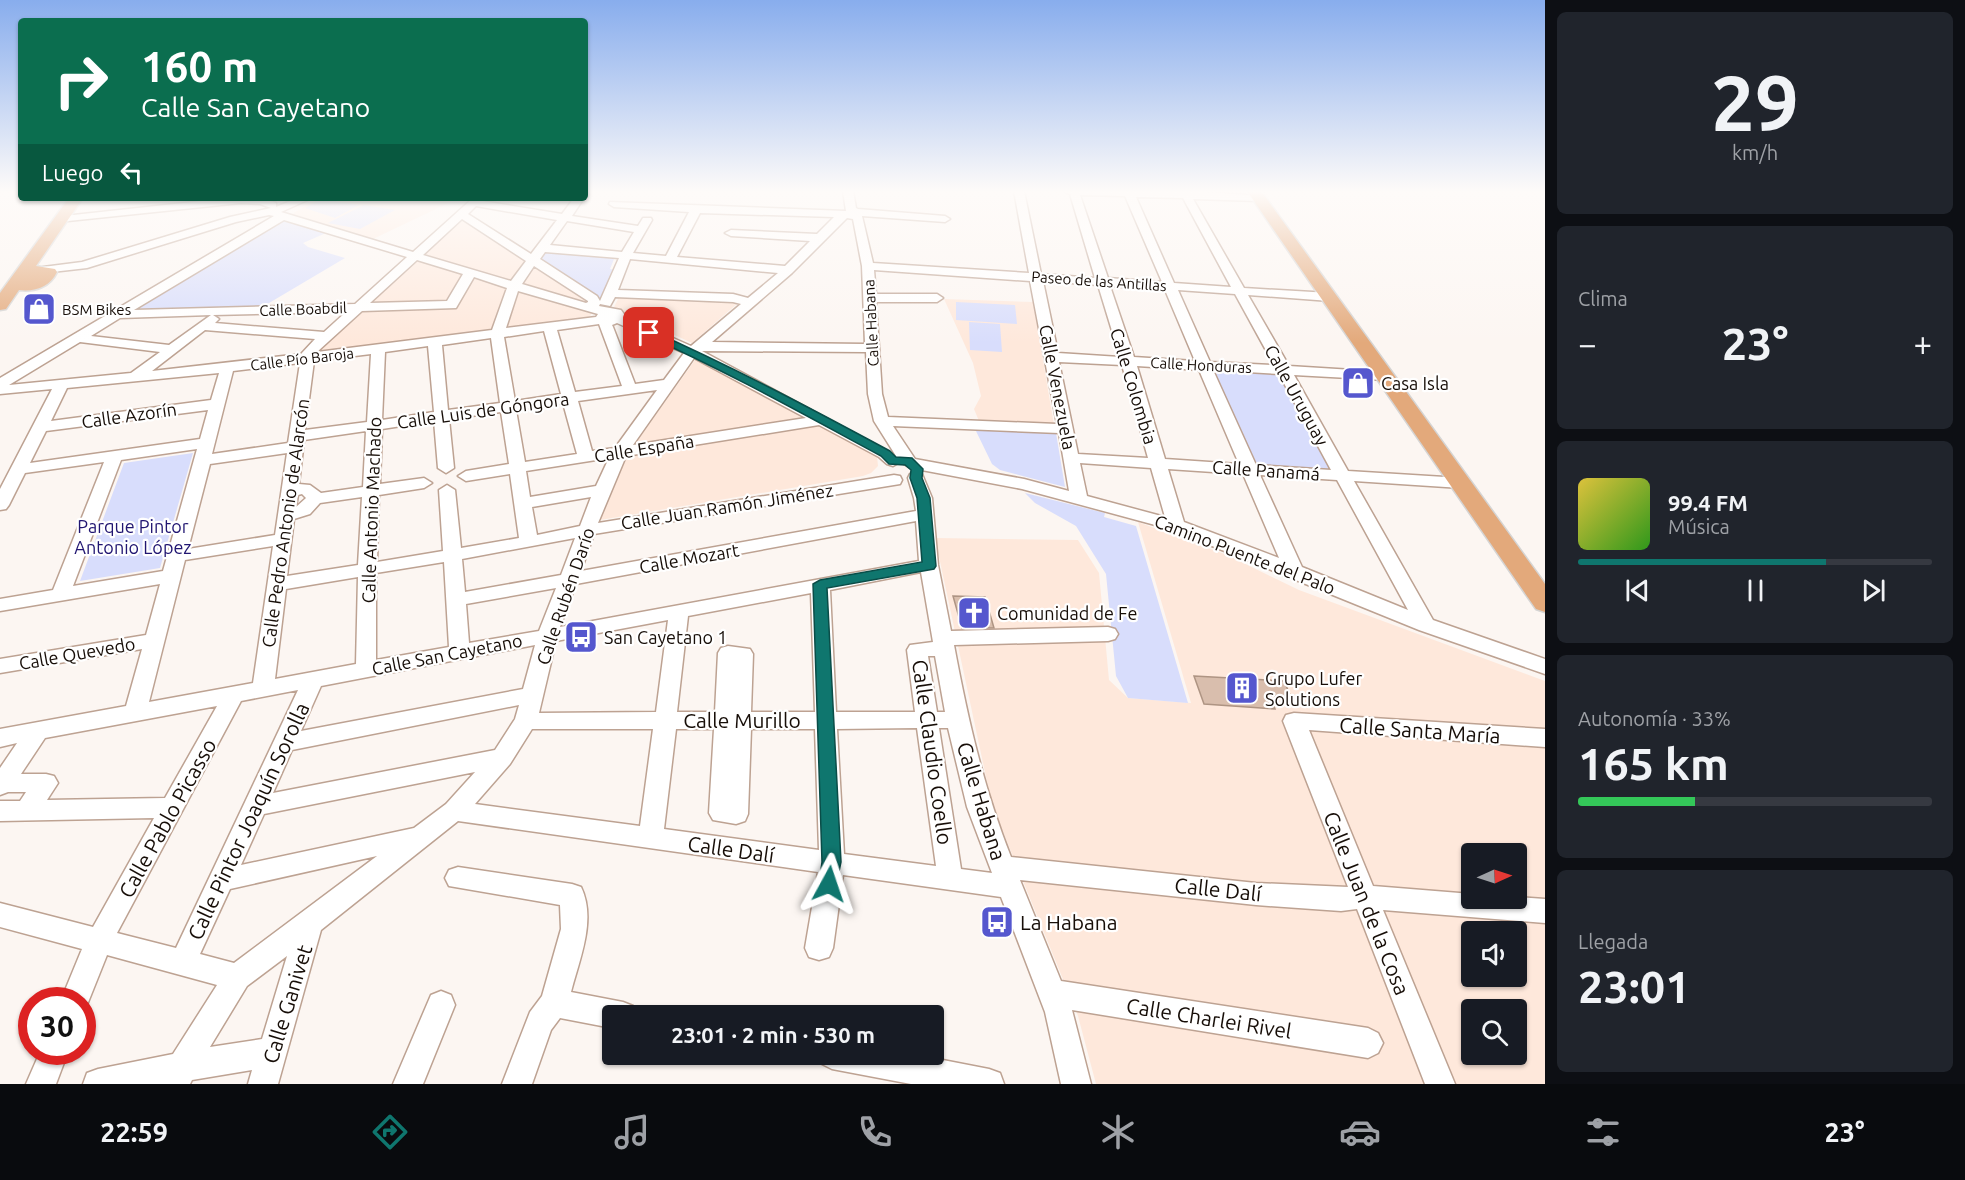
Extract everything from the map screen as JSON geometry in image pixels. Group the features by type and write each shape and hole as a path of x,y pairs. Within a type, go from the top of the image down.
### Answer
{"main road":[{"path":"0,321 31,276 51,242"},
{"path":"0,305 9,300 31,276 52,242"},
{"path":"1290,242 1545,603"}],"street":[{"path":"31,276 82,265 159,242"},
{"path":"0,384 117,314 225,242"},
{"path":"374,242 588,308 696,350 885,454 906,471"},
{"path":"308,358 308,353 430,242"},
{"path":"505,242 593,299 595,303 588,308"},
{"path":"529,542 497,335 514,286 547,242"},
{"path":"588,242 670,259 724,248 785,242"},
{"path":"630,389 606,327 608,317 606,304 633,242"},
{"path":"670,259 679,242"},
{"path":"724,248 727,242"},
{"name":"Calle Rubén Darío","path":"237,977 454,811 502,758 526,721 547,636 602,490 620,452 667,384 696,350 788,270 816,242"},
{"name":"Calle Habana","path":"863,242 871,298 875,394 882,421 923,512 929,566 957,720 979,807 1059,1012 1076,1084"},
{"name":"Calle Venezuela","path":"1029,242 1079,498"},
{"name":"Calle Colombia","path":"1090,242 1128,361 1176,525"},
{"path":"1151,242 1294,571"},
{"name":"Calle Uruguay","path":"1212,242 1426,625"},
{"path":"542,248 629,249"},
{"path":"724,248 788,270"},
{"name":"Paseo de las Antillas","path":"868,266 1330,297"},
{"name":"Calle Boabdil","path":"117,314 451,305 470,273"},
{"path":"610,293 732,298 751,302"},
{"path":"871,298 936,298"},
{"path":"134,377 222,311"},
{"name":"Calle Pío Baroja","path":"0,390 227,368 378,350 550,328 608,317"},
{"path":"202,326 327,336"},
{"path":"550,328 586,457"},
{"path":"77,338 171,349"},
{"path":"435,342 446,468"},
{"path":"696,350 873,348"},
{"name":"Calle Antonio Machado","path":"366,669 367,569 378,350"},
{"name":"Calle Honduras","path":"1052,357 1385,376"},
{"name":"Calle Pedro Antonio de Alarcón","path":"263,689 308,358"},
{"path":"135,713 227,368"},
{"path":"0,506 62,384"},
{"name":"Calle Luis de Góngora","path":"0,469 115,455 205,452 297,441 374,425 667,384"},
{"name":"Calle Azorín","path":"40,427 217,404"},
{"name":"Calle España","path":"466,476 822,420"},
{"path":"882,421 1066,429"},
{"path":"60,595 115,455"},
{"name":"Calle Panamá","path":"1072,458 1461,483"},
{"path":"446,468 457,469 466,476 458,486 447,490 429,489 424,483 424,479 433,472 446,468"},
{"name":"Camino Puente del Palo","path":"906,471 937,469 1024,484 1176,525 1426,625 1545,667"},
{"name":"Calle Juan Ramón Jiménez","path":"278,584 529,542 906,471"},
{"path":"287,516 309,508 315,499 424,483"},
{"path":"291,490 307,490 313,493 315,499"},
{"path":"447,490 460,652"},
{"path":"523,503 602,490"},
{"name":"Calle Mozart","path":"455,600 923,512"},
{"path":"177,556 284,539"},
{"name":"Calle San Cayetano","path":"0,738 820,584 929,566"},
{"path":"0,605 171,576"},
{"path":"819,948 832,862 820,584"},
{"path":"651,838 679,612"},
{"path":"943,643 1108,634"},
{"name":"Calle Quevedo","path":"0,666 155,640"},
{"name":"Calle Claudio Coello","path":"943,643 917,650 950,878"},
{"name":"Calle Pintor Joaquín Sorolla","path":"183,962 314,679"},
{"name":"Calle Pablo Picasso","path":"99,941 234,694"},
{"path":"284,743 532,695"},
{"name":"Calle Murillo","path":"526,721 957,720"},
{"name":"Calle Santa María","path":"1294,721 1545,738"},
{"name":"Calle Juan de la Cosa","path":"1294,721 1440,1084"},
{"path":"1,784 38,731"},
{"path":"255,806 502,758"},
{"path":"1,784 46,783 27,810"},
{"path":"0,811 173,808"},
{"name":"Calle Dalí","path":"454,811 950,878 1006,877 1341,899 1364,897 1545,911"},
{"path":"221,880 418,837"},
{"path":"458,878 572,895 574,929 554,1003 540,1022 517,1084"},
{"path":"0,915 237,977 178,1075"},
{"name":"Calle Ganivet","path":"262,1084 310,923"},
{"path":"80,987 99,941"},
{"name":"Calle Charlei Rivel","path":"1051,993 1368,1043"},
{"path":"554,1003 602,1012"},
{"path":"408,1084 441,1005"},
{"path":"98,1084 178,1075 272,1052"},
{"path":"41,1084 49,1065"},
{"path":"890,1065 989,1084"}],"shaded area":[{"path":"436,242 499,242 585,300 591,314 589,319 317,351"},
{"path":"619,297 738,303 692,343 614,307"},
{"path":"944,299 1033,302 1054,425 979,421 974,409 981,396 973,363"},
{"path":"695,360 701,360 794,408 801,415 877,456 878,466 871,473 863,476 600,520 627,455"},
{"path":"1138,522 1227,555 1299,590 1545,681 1545,1084 1096,1084 1078,1016 992,805 935,538 1078,540 1099,573 1109,680 1128,698 1191,703"}],"green space":[{"path":"246,242 306,242 303,243 308,247 345,258 264,306 131,310"},
{"path":"546,250 620,257 614,259 610,269 615,270 602,301 540,258"},
{"path":"956,302 1015,305 1017,324 956,320"},
{"path":"969,322 1000,324 1002,352 970,350"},
{"path":"1213,369 1281,373 1332,470 1254,465"},
{"path":"975,429 1056,433 1065,487 1000,470 992,464"},
{"name":"Parque Pintor Antonio López","path":"193,453 160,568 80,581 124,463"},
{"path":"1025,493 1105,513 1104,517 1136,526 1188,703 1128,698 1116,676 1106,574 1076,526 1035,503"}],"building":[{"name":"Comunidad de Fe","path":"953,596 985,597 994,628 962,628"},
{"name":"Grupo Lufer Solutions","path":"1194,676 1284,681 1291,697 1270,696 1275,709 1204,704"}],"place":[{"name":"BSM Bikes","path":"39,309"},
{"name":"Casa Isla","path":"1358,383"},
{"name":"Comunidad de Fe","path":"974,613"},
{"name":"San Cayetano 1","path":"581,637"},
{"name":"Grupo Lufer Solutions","path":"1242,688"},
{"name":"La Habana","path":"997,922"}],"route":[{"path":"649,333 685,351 697,354 885,454 893,461 908,461 917,469 916,478 920,482 923,498 922,509 929,566 820,584 832,862 829,884"}]}
